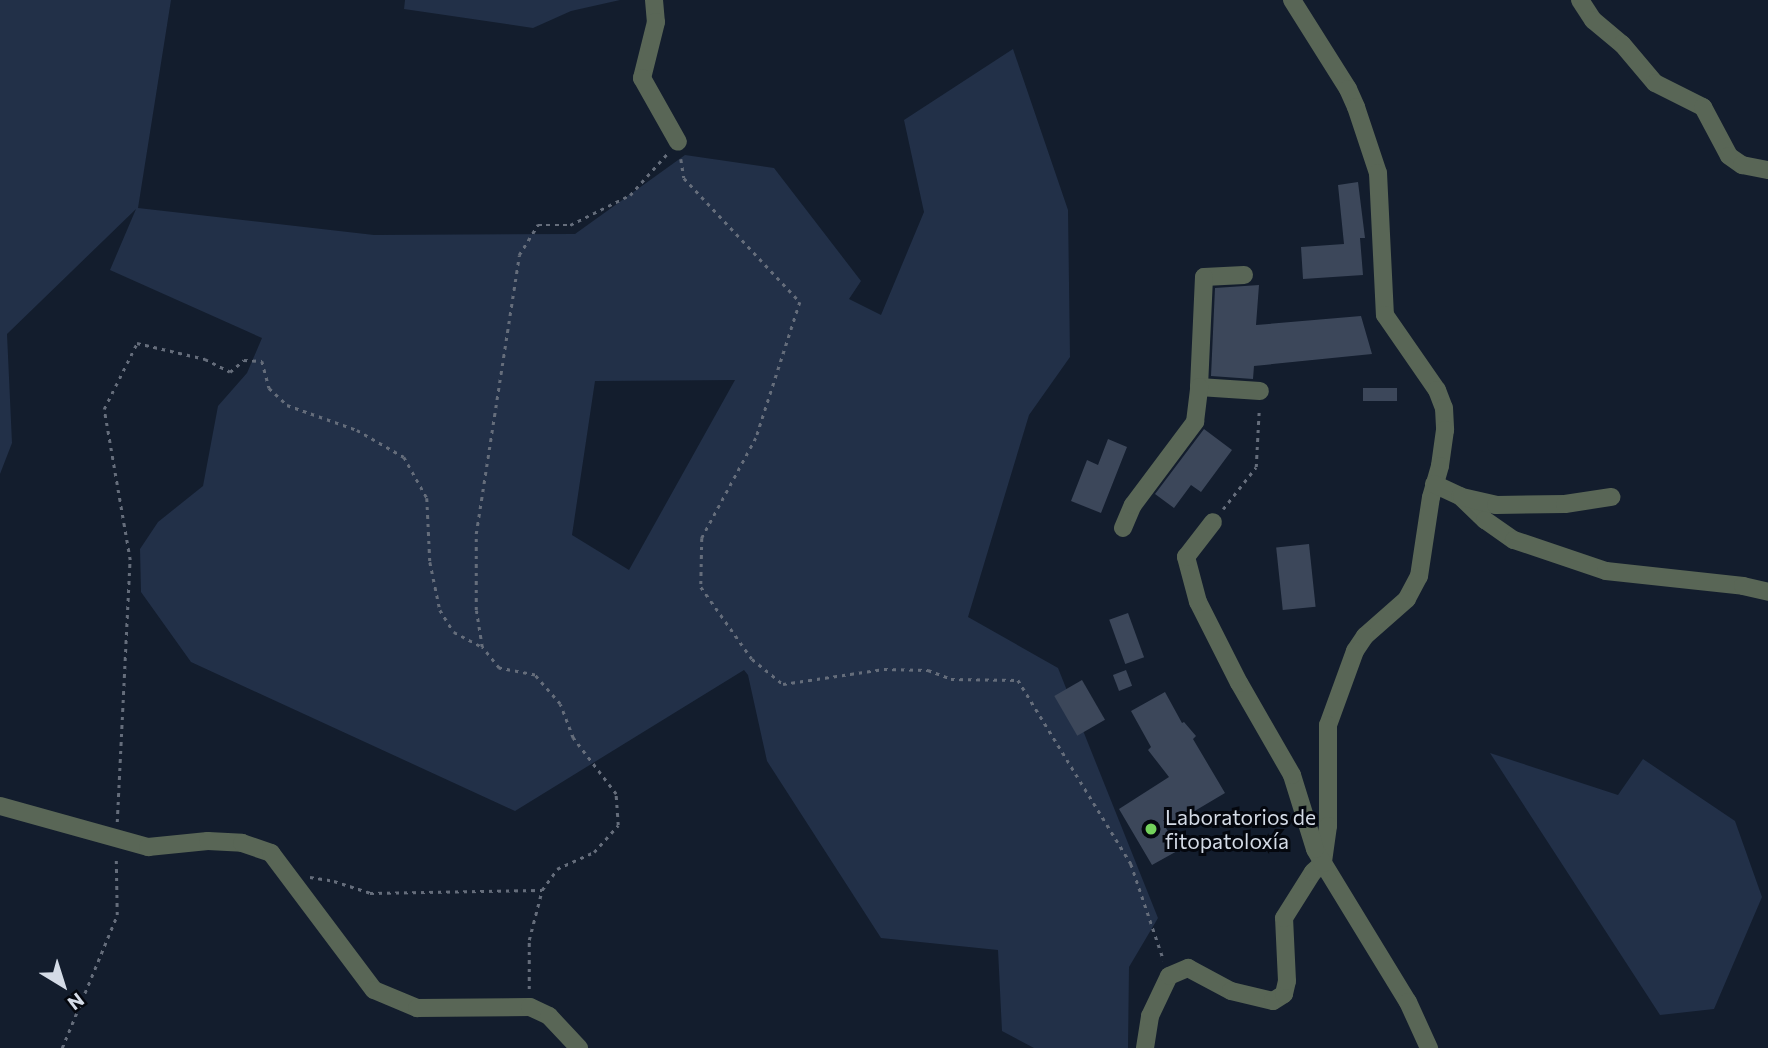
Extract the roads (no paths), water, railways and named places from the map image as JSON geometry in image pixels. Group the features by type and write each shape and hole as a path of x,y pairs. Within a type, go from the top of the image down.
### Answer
{"street":[{"path":"654,0 656,22 642,78 678,142"},
{"path":"1144,1048 1150,1016 1169,976 1188,968 1231,990 1273,1001 1284,994 1287,981 1284,918 1313,872 1323,863 1328,826 1328,725 1355,651 1365,636 1407,599 1419,576 1446,430 1444,408 1437,390 1385,315 1378,173 1348,89 1292,0"},
{"path":"1580,0 1593,20 1622,44 1655,83 1703,107 1729,156 1742,165 1768,170"},
{"path":"1123,528 1133,505 1195,422 1204,277 1244,275"},
{"path":"1199,387 1260,391"},
{"path":"1434,484 1460,496 1496,505 1565,504 1611,497"},
{"path":"1460,496 1499,531 1514,540 1606,571 1743,586 1768,592"},
{"path":"1213,522 1186,557 1199,602 1239,683 1292,775 1315,849 1408,1002 1429,1048"},
{"path":"0,806 148,847 208,841 242,843 271,853 374,990 417,1008 530,1007 549,1016 579,1048"}],"place":[{"name":"Laboratorios de fitopatoloxía","path":"1151,829"}]}
